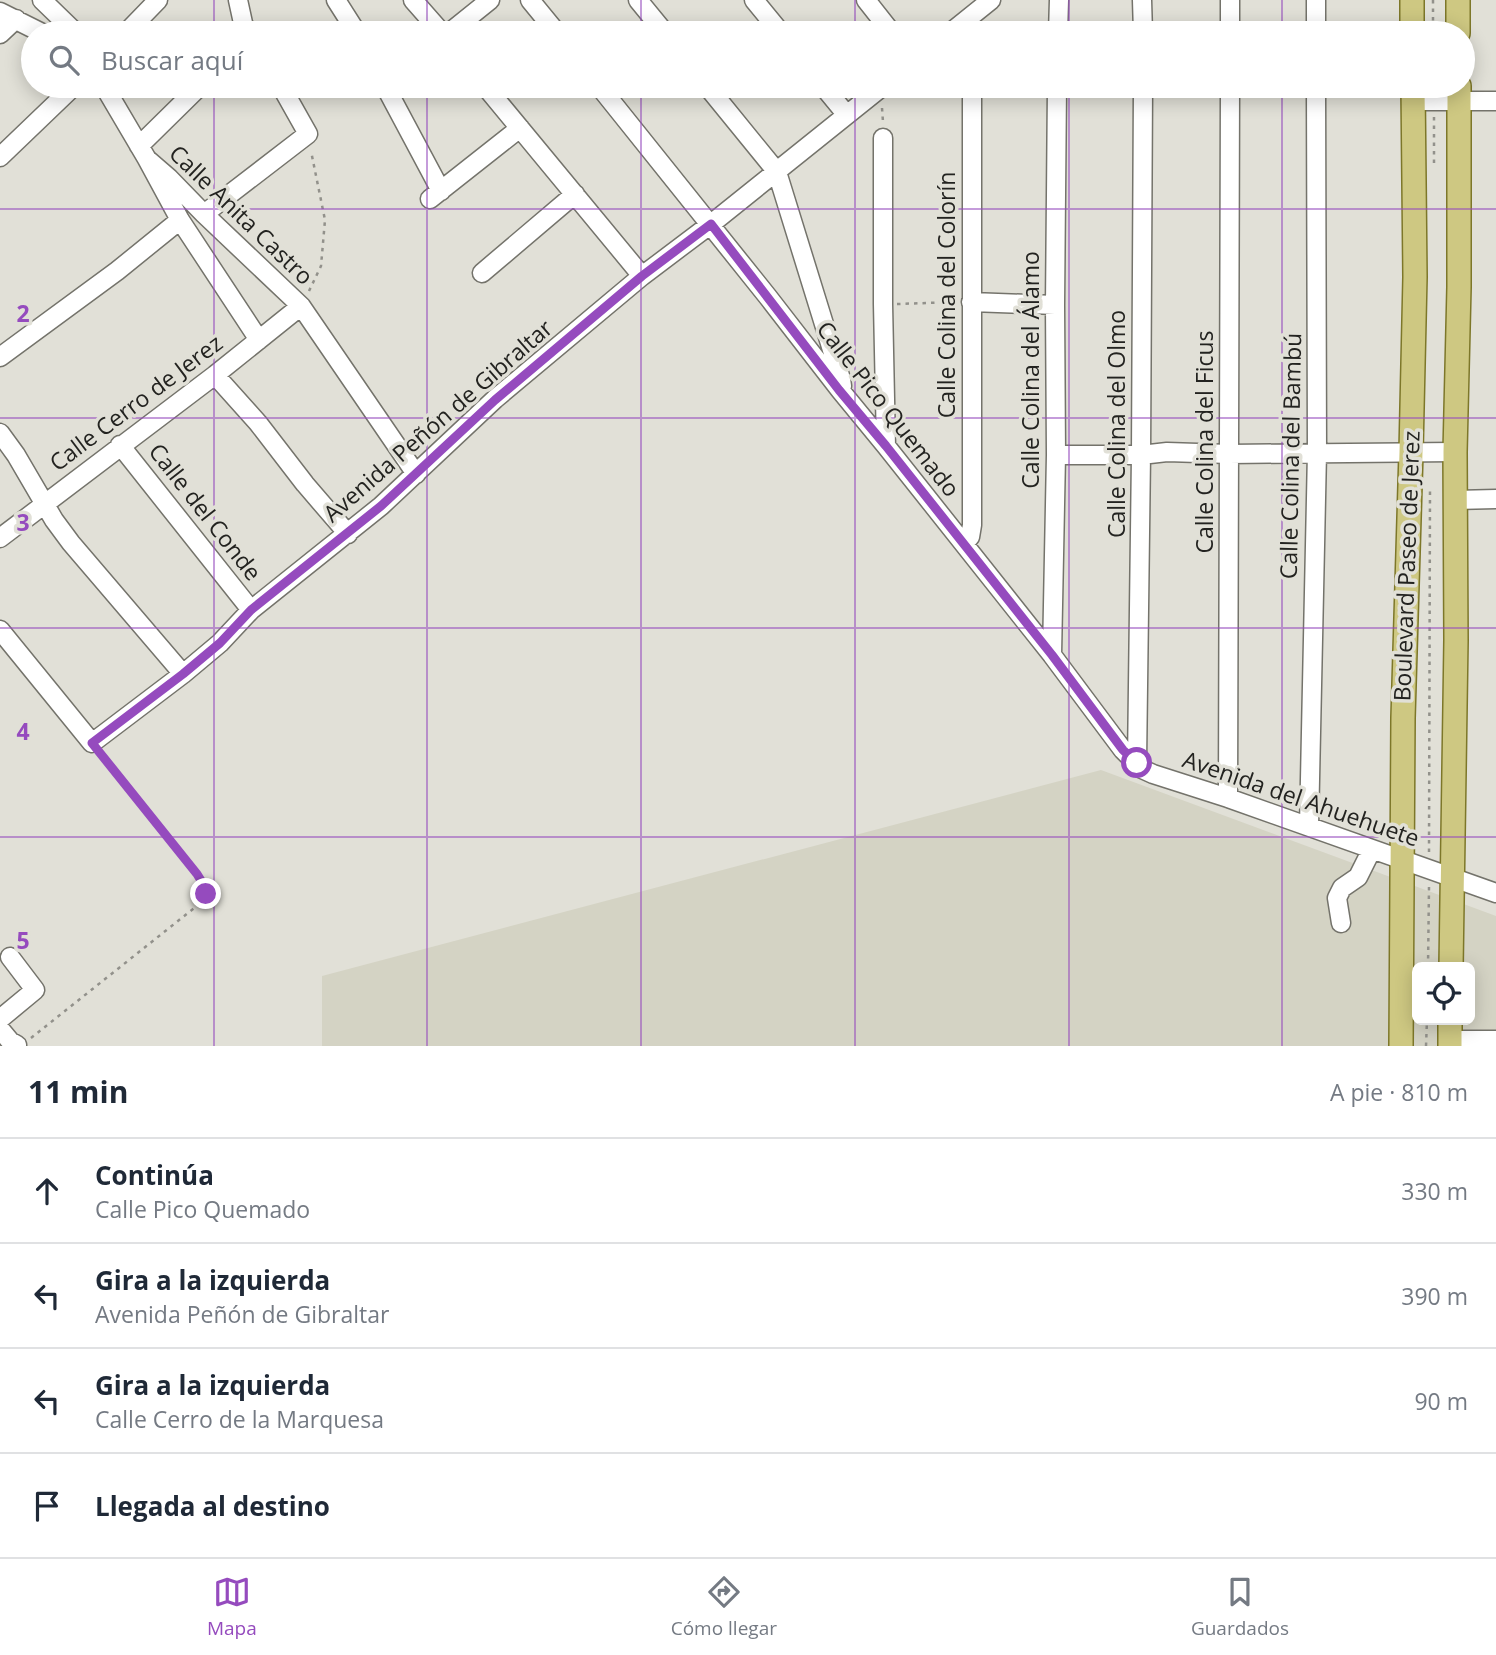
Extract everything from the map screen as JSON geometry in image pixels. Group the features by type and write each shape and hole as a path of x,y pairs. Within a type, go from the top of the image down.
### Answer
{"main road":[{"path":"1412,0 1412,21"},
{"path":"1458,0 1458,21"},
{"name":"Boulevard Paseo de Jerez","path":"1401,1046 1403,718 1420,98"},
{"name":"Boulevard Paseo de Jerez","path":"1451,962 1459,98"}],"street":[{"path":"42,0 64,21"},
{"path":"138,21 158,0"},
{"path":"238,0 243,21"},
{"path":"336,0 349,21"},
{"path":"413,0 431,21"},
{"path":"464,21 490,0"},
{"path":"530,0 547,21"},
{"path":"638,0 655,21"},
{"path":"754,0 771,21"},
{"path":"866,0 883,21"},
{"path":"1058,21 1059,0"},
{"path":"1142,0 1143,21"},
{"path":"1230,0 1230,21"},
{"path":"1315,0 1316,21"},
{"path":"0,34 8,16"},
{"path":"1475,97 1496,102"},
{"path":"0,157 61,98"},
{"name":"Calle Anita Castro","path":"111,98 180,220 259,340"},
{"path":"143,153 190,98"},
{"path":"204,214 308,134 288,98"},
{"path":"391,98 436,195 520,128"},
{"path":"495,98 642,276"},
{"name":"Calle Pico Quemado","path":"609,98 1052,655 1123,750 1137,763"},
{"path":"717,98 777,172 841,379 842,386 839,390"},
{"path":"833,98 846,114"},
{"name":"Avenida Peñón de Gibraltar","path":"92,743 220,643 251,610 348,534 495,400 642,276 777,172 867,98"},
{"name":"Calle Colina del Colorín","path":"963,543 970,537 972,525 972,98"},
{"name":"Calle Colina del Álamo","path":"1052,655 1056,455 1057,98"},
{"name":"Calle Colina del Olmo","path":"1137,763 1142,455 1143,98"},
{"name":"Calle Colina del Ficus","path":"1228,798 1230,98"},
{"name":"Calle Colina del Bambú","path":"1309,826 1317,452 1316,98"},
{"path":"883,138 886,446"},
{"name":"Calle Anita Castro","path":"143,153 302,306 416,474"},
{"path":"482,273 575,194"},
{"path":"0,357 117,271 180,220"},
{"path":"971,302 1055,305"},
{"name":"Calle Cerro de Jerez","path":"0,538 302,306"},
{"path":"215,375 258,423 348,534"},
{"path":"0,433 71,543 183,674"},
{"name":"Calle del Conde","path":"120,445 251,610"},
{"path":"1056,455 1455,452"},
{"path":"1455,500 1496,499"},
{"path":"0,630 92,743"},
{"name":"Avenida del Ahuehuete","path":"1137,763 1142,769 1153,774 1496,893"},
{"path":"1341,923 1337,898 1342,888 1358,877 1372,849"},
{"path":"0,1019 35,990 10,957"},
{"path":"0,1030 17,1045"},
{"path":"1450,1035 1496,1040"}],"path":[{"path":"1433,0 1433,21"},
{"path":"883,98 883,138"},
{"path":"1420,98 1433,168"},
{"path":"302,306 321,266 325,220 308,134"},
{"path":"883,304 971,302"},
{"path":"1427,962 1430,480"},
{"path":"17,1045 26,1042 178,921 198,905 206,894 197,874 92,743"},
{"path":"1426,1046 1427,1025"}],"shaded area":[{"path":"1101,770 1496,916 1496,1046 322,1046 322,976"}],"route":[{"path":"206,894 203,882 197,874 92,743 220,643 251,610 381,506 495,400 642,276 711,224 839,390 1052,655 1123,750 1137,763"}]}
